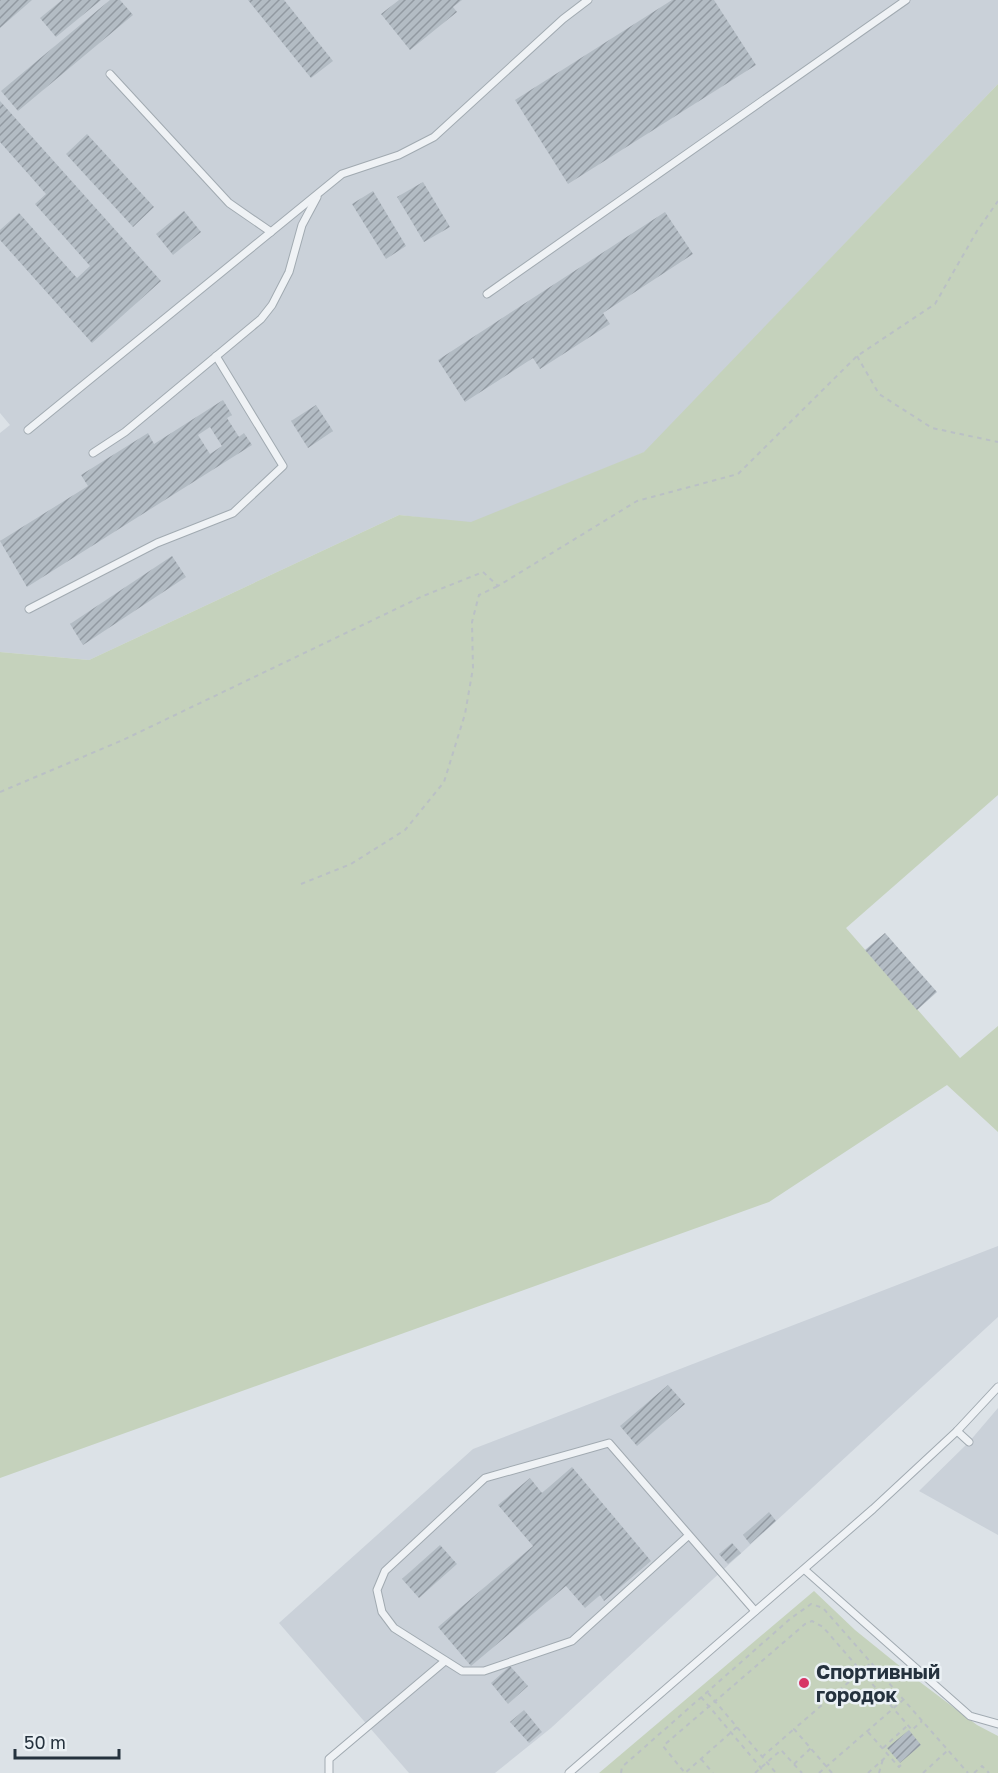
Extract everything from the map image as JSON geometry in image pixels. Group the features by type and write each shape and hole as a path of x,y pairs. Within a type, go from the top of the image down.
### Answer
{"lane":[{"path":"28,430 342,174 399,155 434,137 563,18 588,0"},
{"path":"487,294 906,0"},
{"path":"110,74 229,203 271,232"},
{"path":"93,453 125,432 261,319 272,305 289,272 302,225 320,192"},
{"path":"29,609 157,543 233,513 283,466 216,356"},
{"path":"569,1773 805,1570 957,1431 998,1387"},
{"path":"957,1431 969,1442"},
{"path":"689,1535 572,1641 484,1671 462,1671 394,1628 382,1612 377,1590 384,1571 485,1478 609,1443 689,1535 755,1611"},
{"path":"805,1570 970,1716 998,1724"},
{"path":"329,1773 329,1759 445,1661"}],"path":[{"path":"301,884 351,864 405,831 444,782 465,714 473,668 472,622 479,595 498,586 637,501 738,474 857,356 935,304 976,231 998,201"},
{"path":"857,356 879,394 932,428 998,442"},
{"path":"0,792 123,740 433,592 483,572 498,586"},
{"path":"621,1773 622,1767 790,1619 811,1604 823,1608 968,1773"},
{"path":"737,1727 685,1773 663,1746 805,1624 812,1622 823,1627 912,1730 922,1721"},
{"path":"762,1757 871,1662"},
{"path":"707,1692 776,1773"},
{"path":"701,1697 761,1768 762,1773"},
{"path":"819,1773 903,1700"},
{"path":"882,1748 908,1725"},
{"path":"794,1729 832,1773"},
{"path":"868,1732 899,1767 902,1764"},
{"path":"777,1744 802,1773"},
{"path":"794,1764 811,1748"},
{"path":"755,1773 782,1750"},
{"path":"922,1773 948,1750"},
{"path":"867,1773 888,1755"},
{"path":"701,1759 713,1773"},
{"path":"879,1773 883,1759"},
{"path":"974,1773 982,1766 988,1773"}],"shaded area":[{"path":"0,0 998,0 998,84 645,452 471,523 399,515 89,660 0,652 0,433 10,425 0,413"},
{"path":"998,1246 998,1317 551,1728 495,1773 409,1773 279,1623 473,1449"},
{"path":"998,1408 998,1535 919,1491 969,1442"}],"green space":[{"path":"998,84 998,795 846,928 960,1058 998,1026 998,1132 947,1085 769,1202 0,1478 0,652 89,660 399,515 471,522 644,452"},
{"name":"Спортивный городок","path":"814,1591 855,1630 912,1676 977,1725 998,1736 998,1773 599,1773"}],"building":[{"path":"0,0 32,0 0,28"},
{"path":"62,0 101,0 56,37 40,18"},
{"path":"110,0 120,0 133,15 18,111 1,91"},
{"path":"248,0 284,0 333,61 311,78"},
{"path":"399,0 462,0 453,7 457,12 410,50 381,14"},
{"path":"672,0 714,0 756,65 568,184 515,100"},
{"path":"0,101 161,281 92,343 0,240 0,230 19,213 77,278 90,266 35,204 46,194 0,142"},
{"path":"87,134 154,207 133,227 66,154"},
{"path":"423,182 450,227 424,242 397,197"},
{"path":"373,191 406,246 386,259 352,204"},
{"path":"184,211 201,232 173,255 156,234"},
{"path":"665,212 693,254 603,313 610,324 540,369 533,358 465,402 438,360"},
{"path":"223,400 232,415 227,418 239,437 244,433 252,445 27,587 0,541 88,486 81,475 148,433 154,444","holes":["210,427 222,446 210,454 198,435"]},
{"path":"316,405 333,431 308,448 291,421"},
{"path":"172,556 186,577 83,645 70,624"},
{"path":"885,933 937,992 917,1010 865,950"},
{"path":"668,1385 685,1404 637,1446 620,1426"},
{"path":"572,1467 651,1561 604,1601 600,1595 585,1608 566,1586 471,1666 438,1627 533,1546 498,1505 530,1478 542,1493"},
{"path":"769,1512 776,1521 750,1544 743,1535"},
{"path":"732,1543 741,1553 728,1564 719,1554"},
{"path":"440,1545 457,1564 419,1598 402,1579"},
{"path":"510,1666 528,1686 508,1704 491,1683"},
{"path":"524,1710 542,1732 529,1743 510,1722"},
{"path":"909,1730 921,1745 900,1763 887,1748"}],"place":[{"name":"Спортивный городок","path":"804,1683"}]}
